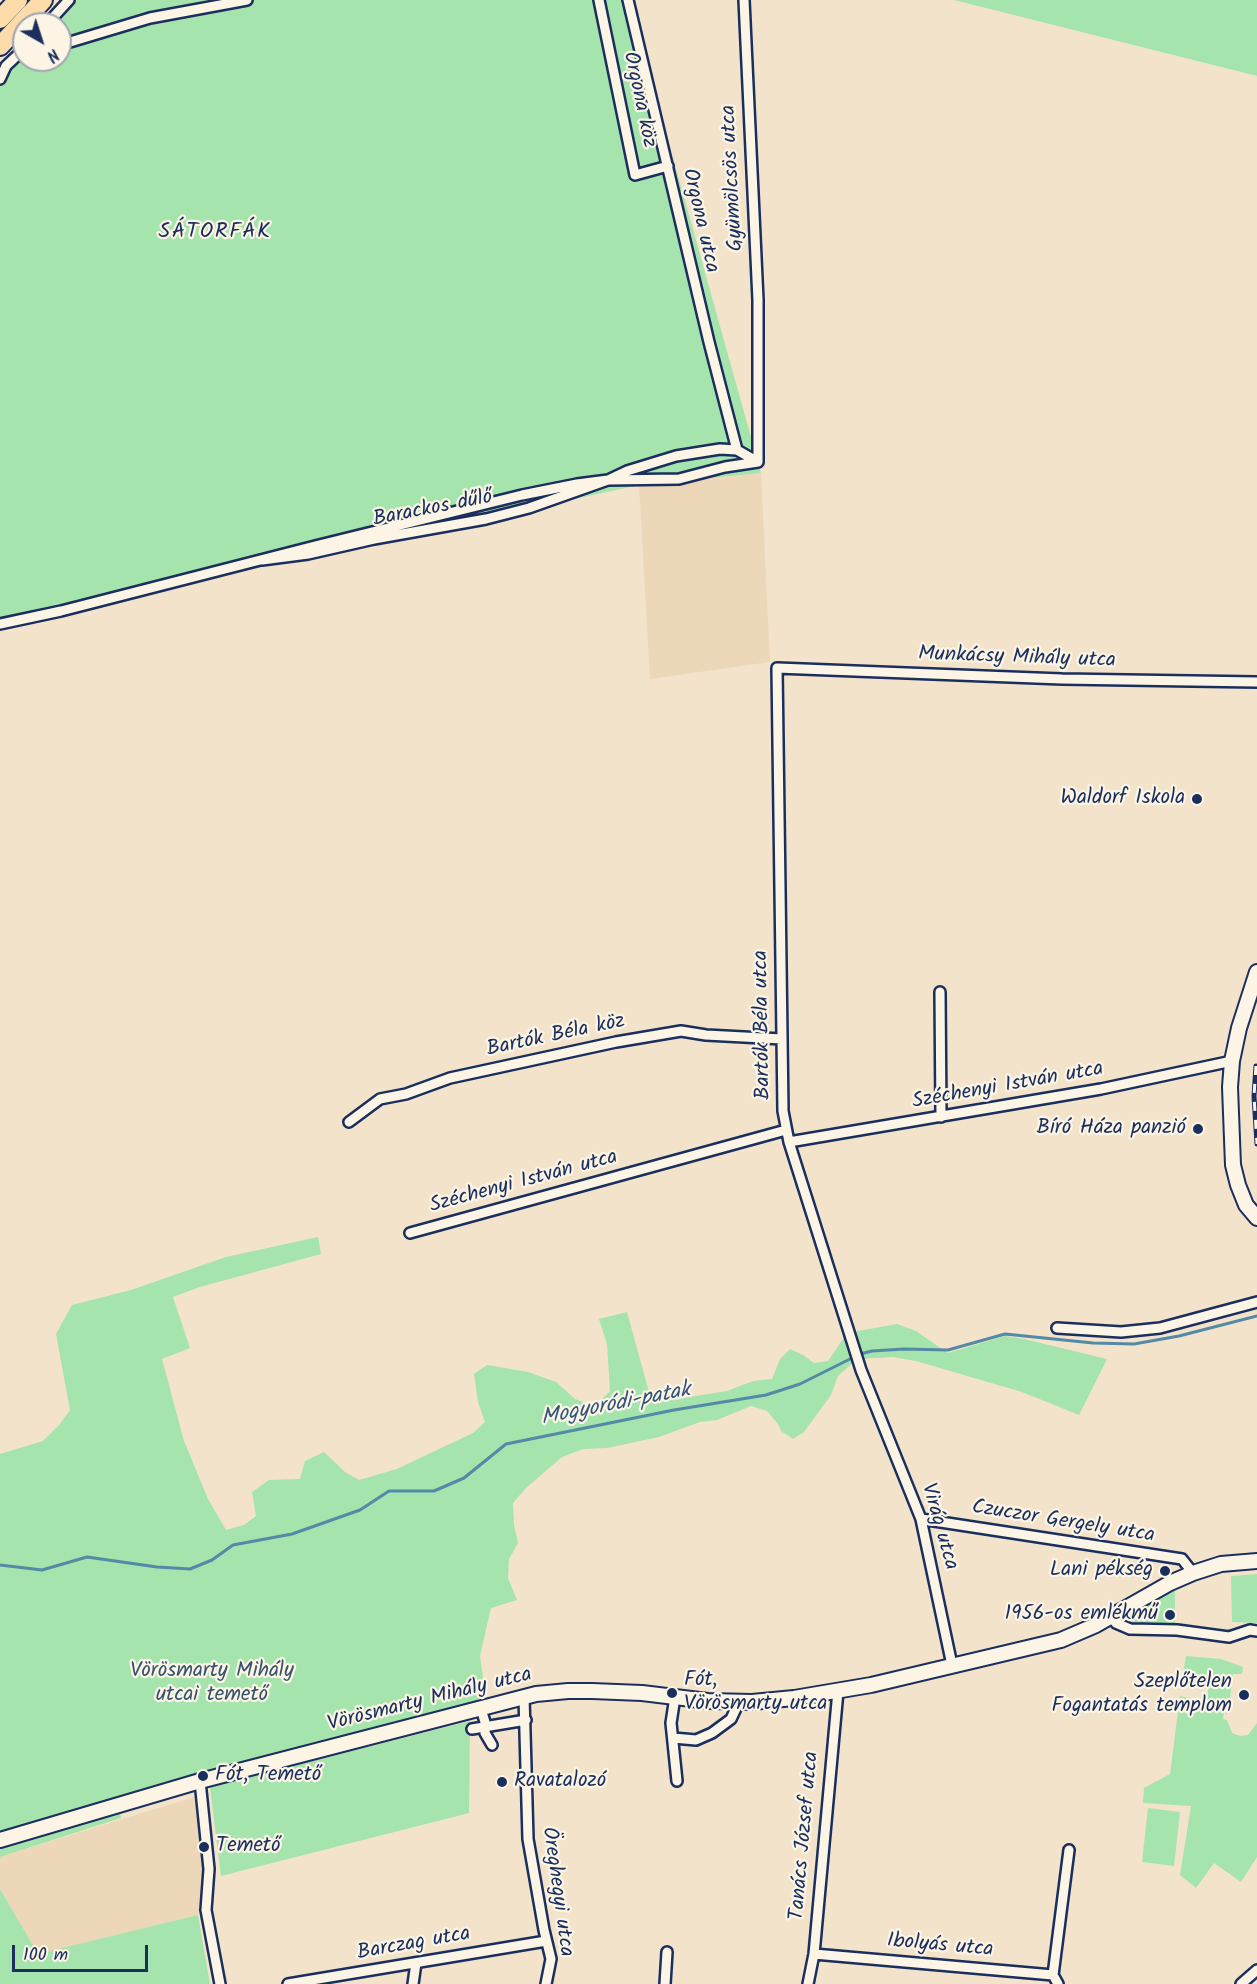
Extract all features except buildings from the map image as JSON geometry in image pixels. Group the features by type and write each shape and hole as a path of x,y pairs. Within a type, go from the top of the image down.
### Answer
{"highway":[{"path":"0,19 18,0"},
{"path":"0,46 43,0"}],"main road":[{"path":"1257,972 1239,1028 1232,1061 1230,1087 1233,1165 1246,1205 1257,1218"},
{"name":"Vörösmarty Mihály utca","path":"0,1840 200,1781 524,1697 568,1691 739,1702 794,1698 838,1691 1061,1640 1111,1617 1192,1573 1221,1564 1257,1561"}],"street":[{"path":"58,12 69,0"},
{"path":"72,41 150,18 247,0"},
{"name":"Orgona köz","path":"598,0 635,175 668,166"},
{"name":"Orgona utca","path":"628,0 736,450"},
{"name":"Gyümölcsös utca","path":"744,0 758,300 758,462"},
{"path":"0,79 6,66 12,61"},
{"name":"Barackos dűlő","path":"262,560 308,554 374,539 486,519 528,508 627,471 676,456 720,449 736,450"},
{"path":"736,450 758,462"},
{"name":"Barackos dűlő","path":"0,624 61,611 522,495 608,480 679,479 758,462"},
{"name":"Munkácsy Mihály utca","path":"777,668 1062,679 1257,682"},
{"name":"Bartók Béla utca","path":"777,668 783,1111 789,1142 861,1370"},
{"path":"940,992 941,1117"},
{"name":"Bartók Béla köz","path":"349,1122 381,1099 406,1094 460,1076 616,1042 681,1031 706,1035 782,1039"},
{"name":"Széchenyi István utca","path":"789,1142 1101,1089 1232,1061"},
{"name":"Széchenyi István utca","path":"410,1233 786,1130"},
{"path":"1057,1328 1121,1332 1160,1328 1257,1302"},
{"name":"Virág utca","path":"861,1370 921,1520 952,1665"},
{"name":"Czuczor Gergely utca","path":"921,1520 1182,1559 1192,1573"},
{"path":"1111,1617 1116,1623 1130,1629 1177,1630 1229,1637 1250,1630 1257,1631"},
{"name":"Tanács József utca","path":"808,1984 813,1954 838,1691"},
{"name":"Öreghegyi utca","path":"524,1697 528,1839 551,1959 546,1984"},
{"path":"675,1697 671,1724 677,1781"},
{"path":"672,1738 696,1740 712,1733 731,1719 739,1702"},
{"path":"481,1708 485,1733 492,1745"},
{"path":"472,1729 526,1720"},
{"path":"200,1781 209,1869 206,1910 220,1984"},
{"path":"1056,1980 1069,1850"},
{"name":"Barczag utca","path":"288,1984 546,1941"},
{"path":"665,1984 667,1952"},
{"name":"Ibolyás utca","path":"813,1954 1056,1980"},
{"path":"413,1984 416,1963"},
{"path":"1241,1984 1257,1970"}],"shaded area":[{"path":"761,473 770,662 650,679 639,485"},
{"path":"194,1797 206,1873 198,1915 38,1955 0,1889 0,1857"}],"green space":[{"path":"64,0 629,0 761,473 639,485 0,624 0,71 12,58 12,72 72,72 72,12 53,12"},
{"path":"954,0 1257,0 1257,76"},
{"path":"318,1237 321,1254 200,1287 173,1297 190,1348 162,1359 184,1441 208,1499 226,1530 244,1525 256,1516 252,1492 269,1480 300,1479 305,1461 324,1452 345,1472 359,1480 397,1469 473,1433 485,1422 478,1402 474,1374 487,1365 528,1372 556,1382 575,1399 595,1406 610,1391 607,1344 599,1319 627,1312 652,1403 727,1391 753,1381 772,1379 780,1359 790,1349 814,1363 828,1361 847,1333 897,1324 916,1331 948,1353 1005,1336 1107,1359 1079,1415 1022,1392 916,1361 893,1357 857,1359 838,1376 831,1395 804,1432 793,1439 781,1431 767,1411 751,1406 717,1420 700,1422 659,1437 607,1448 583,1449 562,1457 526,1488 513,1503 518,1543 509,1559 508,1578 517,1600 491,1608 480,1656 486,1699 203,1773 117,1799 121,1818 0,1857 0,1454 43,1441 70,1410 56,1334 72,1305 131,1290 226,1257"},
{"path":"1257,1574 1257,1623 1232,1622 1231,1576"},
{"path":"1175,1590 1175,1625 1128,1622 1128,1617 1135,1612"},
{"path":"1186,1656 1221,1659 1243,1667 1242,1674 1233,1674 1228,1714 1224,1713 1223,1719 1227,1720 1232,1733 1240,1736 1248,1735 1257,1723 1257,1857 1241,1882 1214,1863 1196,1888 1180,1875 1191,1806 1143,1803 1144,1788 1170,1774 1180,1696 1198,1700 1198,1698 1207,1699 1209,1683 1191,1678 1190,1680 1182,1679"},
{"name":"Vörösmarty Mihály utcai temető","path":"470,1721 469,1813 221,1876 210,1787"},
{"path":"1148,1808 1180,1812 1174,1866 1142,1862"},
{"path":"0,1889 38,1954 198,1915 210,1984 0,1984"}],"waterway":[{"name":"Mogyoródi-patak","path":"0,1565 42,1570 87,1557 157,1567 190,1569 212,1560 233,1545 292,1534 360,1510 389,1491 434,1491 464,1478 506,1444 674,1410 766,1395 800,1384 860,1354 872,1351 948,1350 1005,1334 1093,1343 1134,1344 1179,1336 1257,1316"}],"railway":[{"path":"1256,1066 1254,1096 1257,1144"}],"place":[{"name":"Waldorf Iskola","path":"1197,799"},
{"name":"Bíró Háza panzió","path":"1198,1129"},
{"name":"Lani pékség","path":"1165,1571"},
{"name":"1956-os emlékmű","path":"1170,1615"},
{"name":"Fót, Vörösmarty utca","path":"672,1693"},
{"name":"Szeplőtelen Fogantatás templom","path":"1244,1695"},
{"name":"Fót, Temető","path":"203,1776"},
{"name":"Ravatalozó","path":"502,1782"},
{"name":"Temető","path":"204,1847"}],"district":[{"name":"SÁTORFÁK","path":"215,233"}]}
